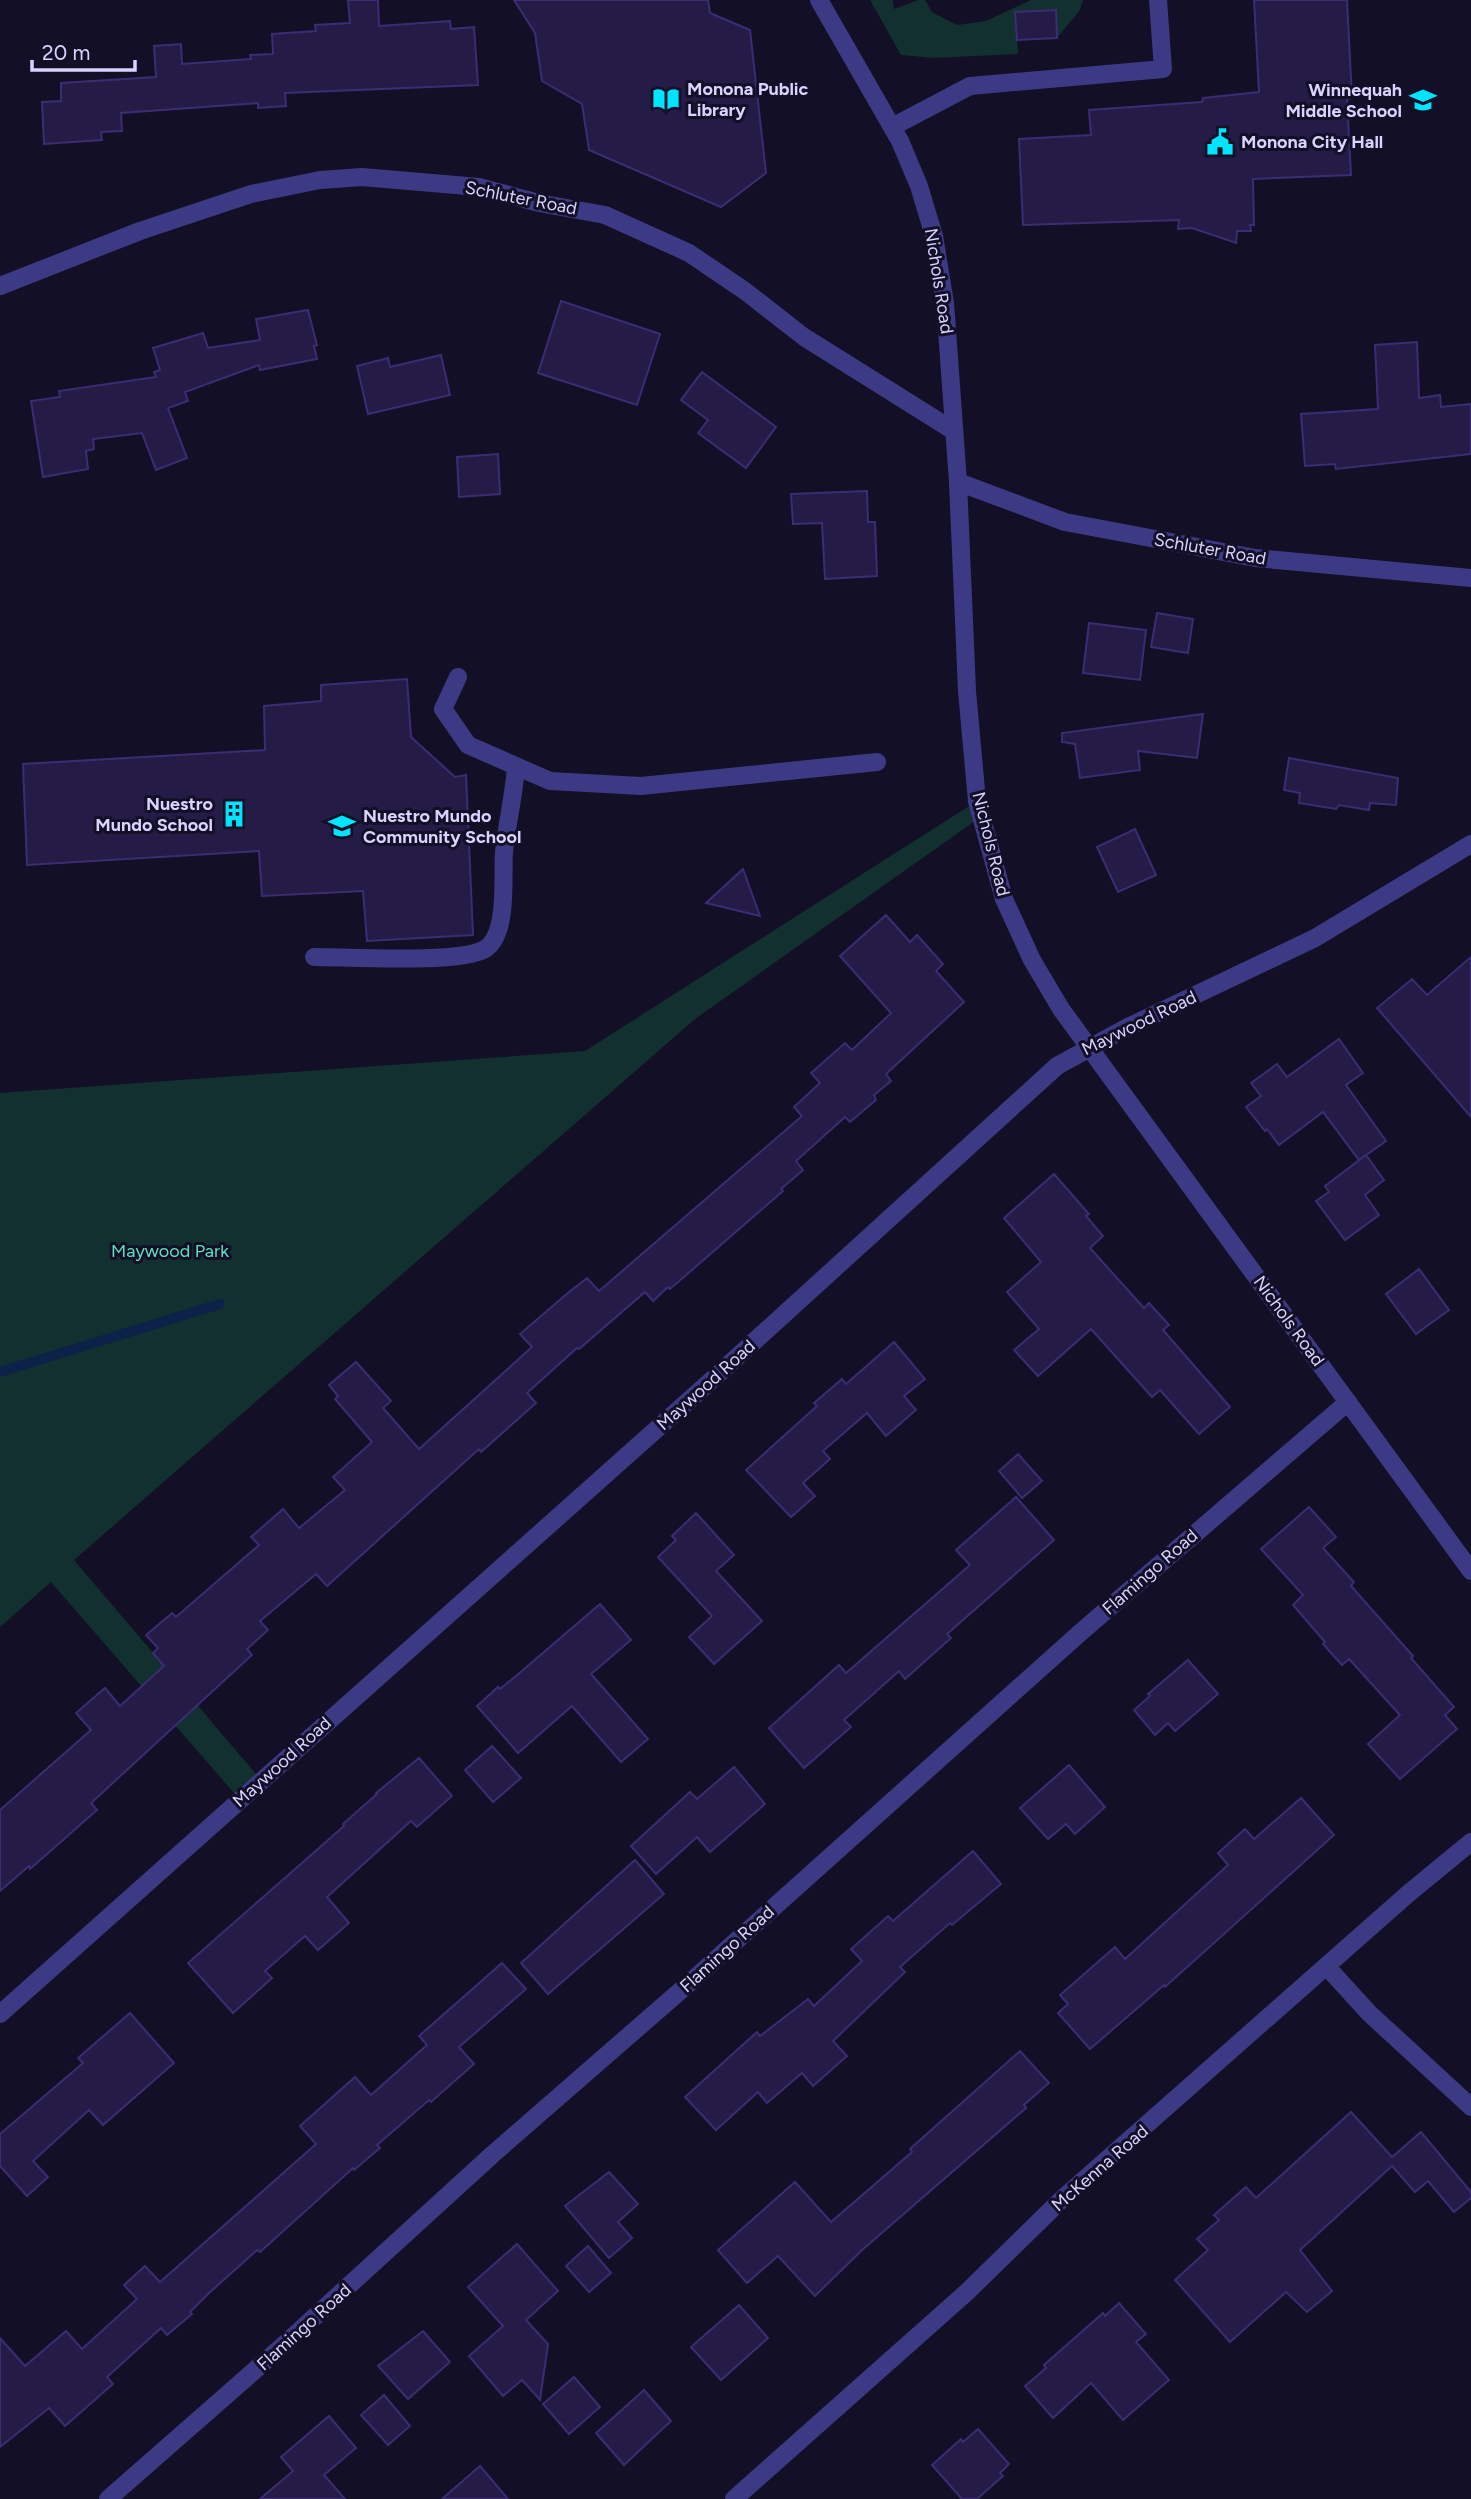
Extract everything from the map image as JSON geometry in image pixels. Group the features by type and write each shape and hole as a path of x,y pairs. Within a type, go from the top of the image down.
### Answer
{"street":[{"name":"Nichols Road","path":"819,0 892,127 919,187 934,236 945,303 958,482 967,691 977,801 1004,899 1032,960 1061,1009 1471,1571"},
{"path":"892,127 971,86 1163,69 1158,0"},
{"name":"Schluter Road","path":"0,286 141,231 262,192 320,180 362,177 479,187 605,215 689,253 745,291 804,337 954,431"},
{"name":"Schluter Road","path":"958,482 1065,522 1255,558 1471,578"},
{"path":"457,677 443,709 468,745 550,781 640,786 877,762"},
{"path":"314,957 462,957 486,948 495,936 504,903 504,854 516,767"},
{"name":"Maywood Road","path":"0,2014 714,1378 1058,1066 1088,1047 1315,938 1471,844"},
{"name":"Flamingo Road","path":"108,2499 1081,1632 1348,1402"},
{"name":"McKenna Road","path":"734,2499 967,2292 1061,2200 1409,1893 1471,1842"},
{"path":"1327,1967 1369,2013 1471,2107"}],"green space":[{"path":"870,0 893,0 894,9 925,0 932,12 957,25 986,21 1031,0 1083,0 1080,10 1057,38 1056,10 1016,12 1018,54 934,58 901,55"},
{"name":"Maywood Park","path":"977,801 982,816 695,1019 74,1560 262,1781 240,1800 51,1582 0,1627 0,1093 585,1051"}],"building":[{"path":"348,0 378,0 379,26 450,21 451,29 474,27 478,85 285,93 286,106 258,108 258,103 121,113 122,131 101,132 102,140 44,144 42,102 61,101 61,83 156,77 154,46 181,44 182,64 251,59 250,55 273,54 272,34 316,31 315,25 350,23"},
{"name":"Monona Public Library","path":"514,0 708,0 710,13 750,30 766,173 721,207 589,150 582,104 542,81 535,33"},
{"name":"Monona City Hall","path":"1254,0 1347,0 1352,98 1347,99 1351,175 1253,179 1254,225 1250,225 1251,231 1237,231 1236,243 1192,228 1178,229 1179,220 1023,225 1019,139 1091,135 1089,110 1202,102 1203,98 1259,92"},
{"path":"1056,10 1057,38 1017,40 1015,12"},
{"path":"561,301 660,334 637,405 538,373"},
{"path":"308,310 317,345 314,346 317,359 260,370 259,365 185,392 188,401 168,408 187,458 156,470 142,433 93,439 94,449 86,451 88,469 43,477 31,401 60,397 59,391 156,377 154,372 160,370 153,348 203,333 208,348 260,340 256,319"},
{"path":"1417,342 1419,398 1440,395 1441,407 1471,404 1471,454 1336,469 1335,464 1305,466 1301,414 1378,409 1375,345"},
{"path":"441,355 450,395 368,414 357,366 388,358 390,367"},
{"path":"702,372 776,427 746,468 698,433 708,420 681,400"},
{"path":"498,454 500,494 459,497 457,457"},
{"path":"867,491 868,522 875,522 877,576 825,579 822,523 793,524 791,494"},
{"path":"1157,613 1193,619 1188,653 1151,647"},
{"path":"1089,623 1146,630 1140,680 1083,673"},
{"name":"Nuestro Mundo School","path":"407,679 411,737 455,777 466,775 473,935 367,941 363,891 262,896 259,851 27,865 23,764 265,750 264,706 321,701 321,685"},
{"path":"1203,714 1197,758 1138,751 1140,770 1080,778 1075,744 1062,742 1062,733"},
{"path":"1289,758 1398,778 1396,805 1370,803 1369,810 1339,805 1336,809 1299,803 1300,793 1284,790"},
{"path":"1135,829 1156,875 1118,892 1097,847"},
{"path":"743,869 760,916 706,903"},
{"path":"886,915 910,942 917,935 943,964 936,971 964,1002 886,1074 891,1081 874,1095 876,1100 850,1122 845,1117 796,1161 803,1170 781,1189 783,1191 670,1289 668,1287 653,1301 645,1292 577,1348 527,1393 536,1403 481,1452 479,1449 327,1586 316,1574 260,1621 268,1630 247,1649 252,1655 91,1803 97,1810 30,1869 29,1866 0,1891 0,1810 91,1730 76,1713 105,1688 120,1706 164,1666 153,1653 158,1648 146,1635 172,1613 176,1617 259,1545 251,1537 283,1509 299,1528 345,1490 333,1477 372,1442 335,1399 338,1396 329,1385 356,1362 391,1401 383,1408 419,1449 532,1347 520,1334 587,1278 599,1291 802,1116 794,1107 820,1083 811,1073 845,1043 852,1050 891,1013 840,956"},
{"path":"1471,957 1471,1117 1377,1008 1412,979 1427,995"},
{"path":"1339,1039 1363,1073 1346,1085 1386,1141 1359,1160 1323,1112 1279,1145 1246,1107 1261,1096 1251,1083 1277,1064 1287,1077"},
{"path":"1366,1155 1384,1180 1365,1195 1379,1215 1345,1240 1316,1201 1329,1192 1325,1186"},
{"path":"1054,1174 1089,1214 1086,1216 1103,1236 1090,1248 1144,1308 1149,1303 1169,1325 1163,1330 1230,1407 1199,1434 1160,1390 1152,1397 1091,1329 1038,1376 1014,1350 1039,1329 1007,1292 1041,1262 1004,1218"},
{"path":"1419,1269 1449,1310 1416,1334 1386,1294"},
{"path":"894,1342 925,1379 904,1396 916,1410 886,1436 867,1413 823,1451 830,1459 803,1483 815,1496 791,1517 746,1470 817,1406 814,1403 842,1379 846,1384"},
{"path":"1018,1454 1042,1481 1022,1498 999,1471"},
{"path":"1016,1497 1054,1540 947,1634 951,1638 905,1679 899,1671 844,1720 851,1727 804,1768 769,1728 839,1665 846,1673 970,1565 956,1550"},
{"path":"1309,1507 1336,1537 1323,1548 1354,1582 1351,1586 1454,1707 1445,1715 1457,1729 1400,1779 1368,1744 1400,1715 1349,1659 1342,1665 1323,1644 1325,1642 1293,1605 1303,1595 1261,1549"},
{"path":"696,1513 734,1555 716,1571 762,1621 714,1664 689,1637 712,1616 658,1557 676,1540 672,1536"},
{"path":"600,1604 631,1640 591,1674 648,1739 621,1762 572,1706 518,1753 477,1706"},
{"path":"1188,1660 1218,1694 1175,1731 1168,1723 1155,1735 1134,1710 1150,1696 1148,1694"},
{"path":"492,1746 521,1778 493,1802 465,1770"},
{"path":"419,1758 452,1796 417,1827 411,1821 327,1897 349,1923 318,1950 305,1936 265,1971 272,1978 233,2013 188,1963 344,1826 343,1824 376,1793"},
{"path":"1069,1765 1105,1807 1075,1834 1066,1824 1048,1839 1020,1808"},
{"path":"734,1767 765,1804 710,1852 697,1837 656,1874 631,1846 690,1792 697,1799"},
{"path":"1301,1798 1334,1835 1165,1987 1164,1985 1090,2049 1058,2013 1068,2004 1060,1995 1115,1947 1125,1959 1228,1865 1218,1853 1245,1829 1254,1839"},
{"path":"973,1851 1001,1884 952,1925 950,1923 900,1967 905,1972 833,2041 847,2056 813,2086 802,2073 767,2103 758,2092 716,2130 685,2097 757,2032 760,2036 808,1999 814,2006 862,1961 851,1949 888,1916 893,1921"},
{"path":"635,1860 664,1894 548,1994 521,1963"},
{"path":"502,1963 526,1989 459,2047 474,2064 377,2145 380,2148 354,2170 353,2168 260,2252 257,2250 208,2294 190,2312 192,2314 167,2335 161,2328 107,2377 113,2384 65,2426 49,2408 0,2447 0,2338 25,2366 66,2331 82,2349 137,2299 124,2285 145,2266 160,2282 316,2144 300,2126 355,2077 371,2095 427,2045 419,2036"},
{"path":"130,2013 174,2063 103,2125 89,2110 33,2161 48,2177 27,2196 0,2166 0,2134 83,2063 78,2058"},
{"path":"1020,2051 1049,2083 1024,2105 1026,2108 861,2251 815,2296 778,2256 747,2283 718,2250 795,2182 831,2222 912,2152 910,2149"},
{"path":"1351,2112 1392,2157 1421,2132 1471,2192 1471,2198 1454,2212 1428,2181 1415,2192 1392,2166 1300,2250 1332,2291 1307,2312 1286,2292 1230,2342 1175,2280 1208,2250 1197,2239 1219,2220 1214,2215 1246,2187 1256,2198"},
{"path":"609,2172 638,2204 618,2222 632,2238 609,2258 565,2206"},
{"path":"517,2244 558,2291 526,2320 548,2344 540,2400 522,2380 503,2396 469,2356 503,2326 468,2287"},
{"path":"588,2246 611,2273 589,2292 566,2266"},
{"path":"1119,2303 1146,2334 1136,2342 1169,2380 1123,2420 1091,2383 1053,2418 1025,2386 1046,2368 1044,2365 1103,2313 1105,2316"},
{"path":"739,2305 768,2338 721,2380 691,2347"},
{"path":"423,2331 450,2362 408,2399 378,2366"},
{"path":"574,2377 600,2407 569,2434 543,2404"},
{"path":"644,2390 671,2421 624,2465 596,2433"},
{"path":"384,2395 410,2426 388,2445 361,2415"},
{"path":"329,2416 356,2448 324,2475 345,2499 260,2499 293,2471 281,2457"},
{"path":"978,2429 1009,2464 1000,2473 1003,2476 977,2499 962,2499 932,2465 961,2439 963,2442"},
{"path":"480,2466 508,2499 442,2499"}],"waterway":[{"path":"0,1372 220,1304"}],"place":[{"name":"Monona Public Library","path":"666,99"},
{"name":"Winnequah Middle School","path":"1423,100"},
{"name":"Monona City Hall","path":"1220,142"},
{"name":"Nuestro Mundo School","path":"234,814"},
{"name":"Nuestro Mundo Community School","path":"342,826"}]}
